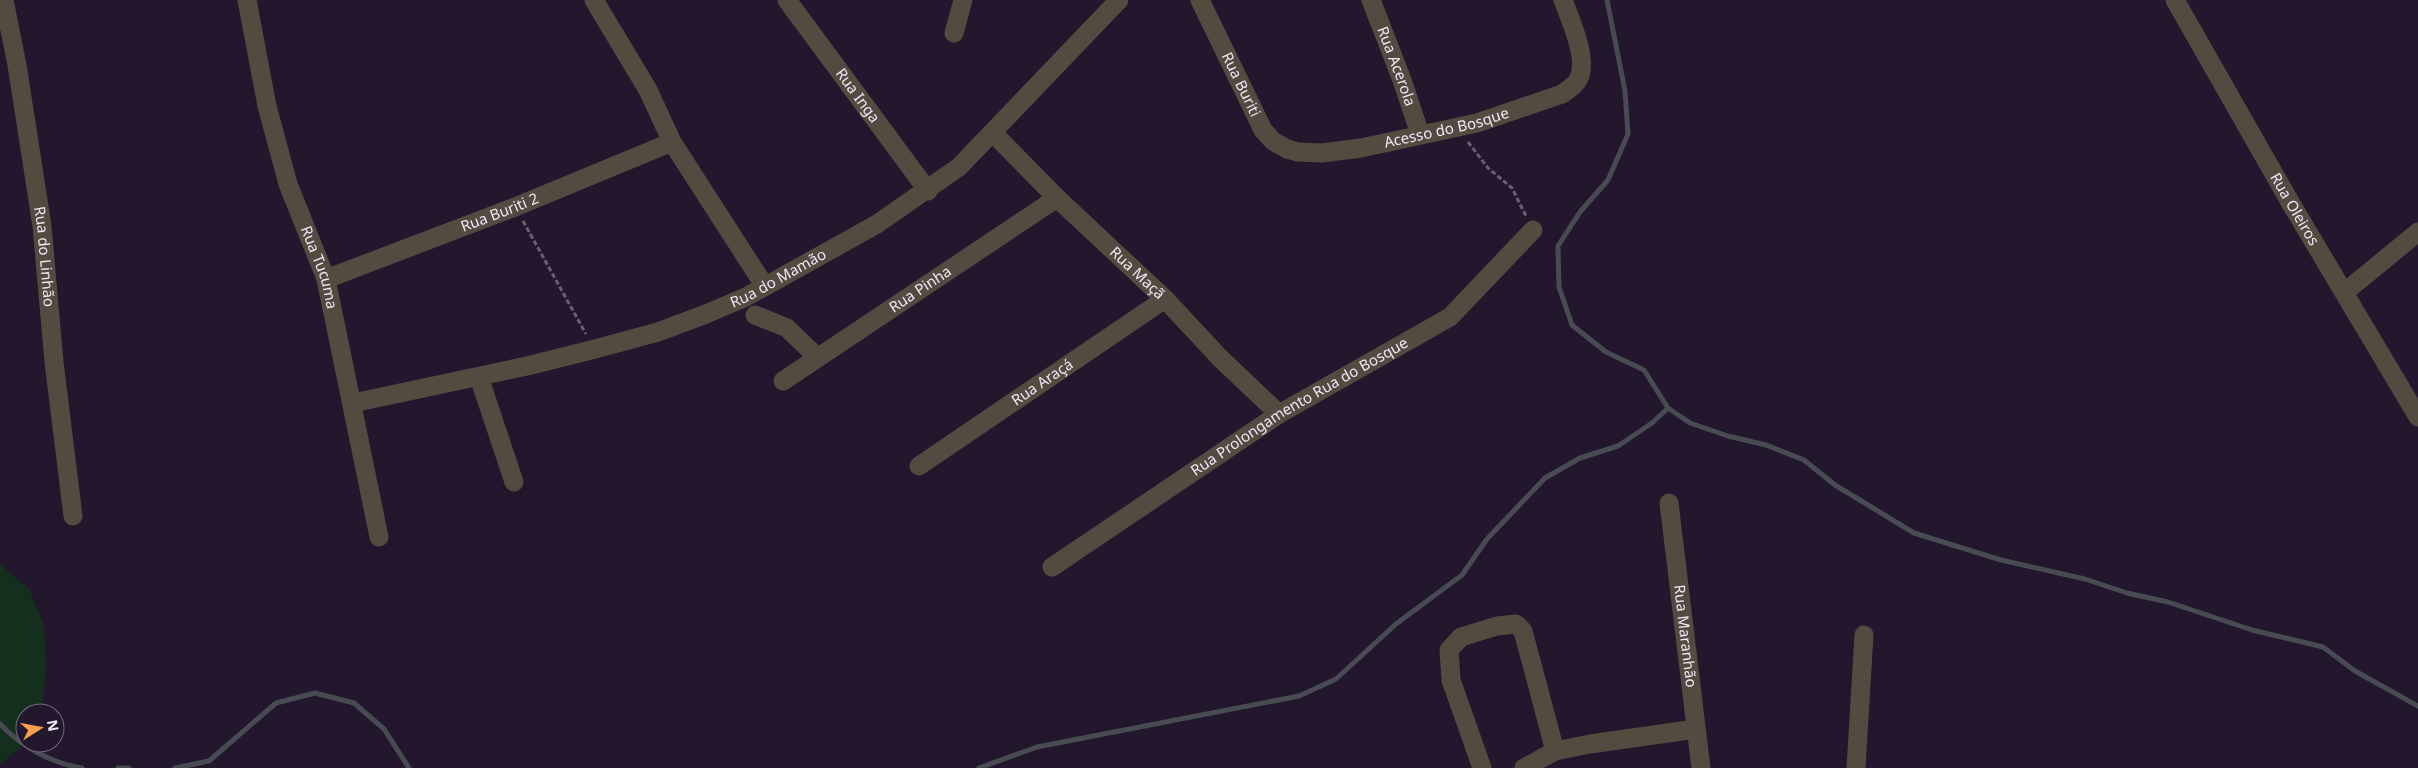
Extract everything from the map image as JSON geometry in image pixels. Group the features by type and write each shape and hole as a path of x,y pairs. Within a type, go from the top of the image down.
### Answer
{"street":[{"name":"Rua do Linhão","path":"4,0 17,65 42,226 54,362 74,516"},
{"name":"Rua Tucuma","path":"247,0 267,106 288,184 326,279 378,537"},
{"path":"594,0 648,90 672,142 764,285"},
{"name":"Rua Inga","path":"787,0 928,191"},
{"path":"954,33 963,0"},
{"name":"Rua do Mamão","path":"352,403 479,377 658,332 706,314 746,296 877,224 928,191 959,167 1119,0"},
{"name":"Rua Buriti","path":"1200,0 1263,130 1273,141 1287,149 1298,152"},
{"name":"Rua Acerola","path":"1371,0 1402,80 1420,134"},
{"name":"Acesso do Bosque","path":"1298,152 1322,153 1361,148 1477,123 1562,94 1573,87 1581,72 1582,58 1563,0"},
{"name":"Rua Oleiros","path":"2175,0 2290,202 2418,416"},
{"name":"Rua Maçã","path":"993,133 1057,198 1165,300 1220,358 1279,414"},
{"name":"Rua Buriti 2","path":"326,279 515,207 672,142"},
{"name":"Rua Pinha","path":"782,381 1057,198"},
{"name":"Rua Prolongamento Rua do Bosque","path":"1052,567 1279,414 1450,317 1533,230"},
{"path":"2345,292 2418,232"},
{"name":"Rua Araçá","path":"919,466 1165,300"},
{"path":"755,315 786,328 817,357"},
{"path":"479,377 514,482"},
{"name":"Rua Maranhão","path":"1669,503 1701,768"},
{"path":"1482,768 1451,680 1449,650 1462,637 1497,626 1516,624 1523,631 1555,751"},
{"path":"1856,768 1864,636"},
{"path":"1524,768 1555,751 1590,744 1696,730"}],"path":[{"path":"1468,142 1488,168 1512,188 1533,230"},
{"path":"515,207 595,349"}],"green space":[{"path":"0,564 29,589 44,626 46,667 43,703 15,703 15,753 0,764"}],"waterway":[{"path":"1607,0 1625,91 1628,134 1608,180 1580,212 1558,246 1559,287 1572,325 1606,352 1644,370 1668,408 1690,423 1728,436 1766,445 1804,460 1835,485 1914,533 2001,560 2085,579 2127,593 2168,602 2252,630 2323,647 2355,671 2418,706"},
{"path":"979,768 1037,747 1299,696 1336,679 1396,624 1462,575 1487,539 1545,478 1580,458 1618,446 1652,423 1668,408"},
{"path":"175,768 209,761 276,703 315,693 354,703 384,729 409,768"},
{"path":"0,724 27,747 38,753 70,766 82,768"},
{"path":"118,768 129,768"}]}
